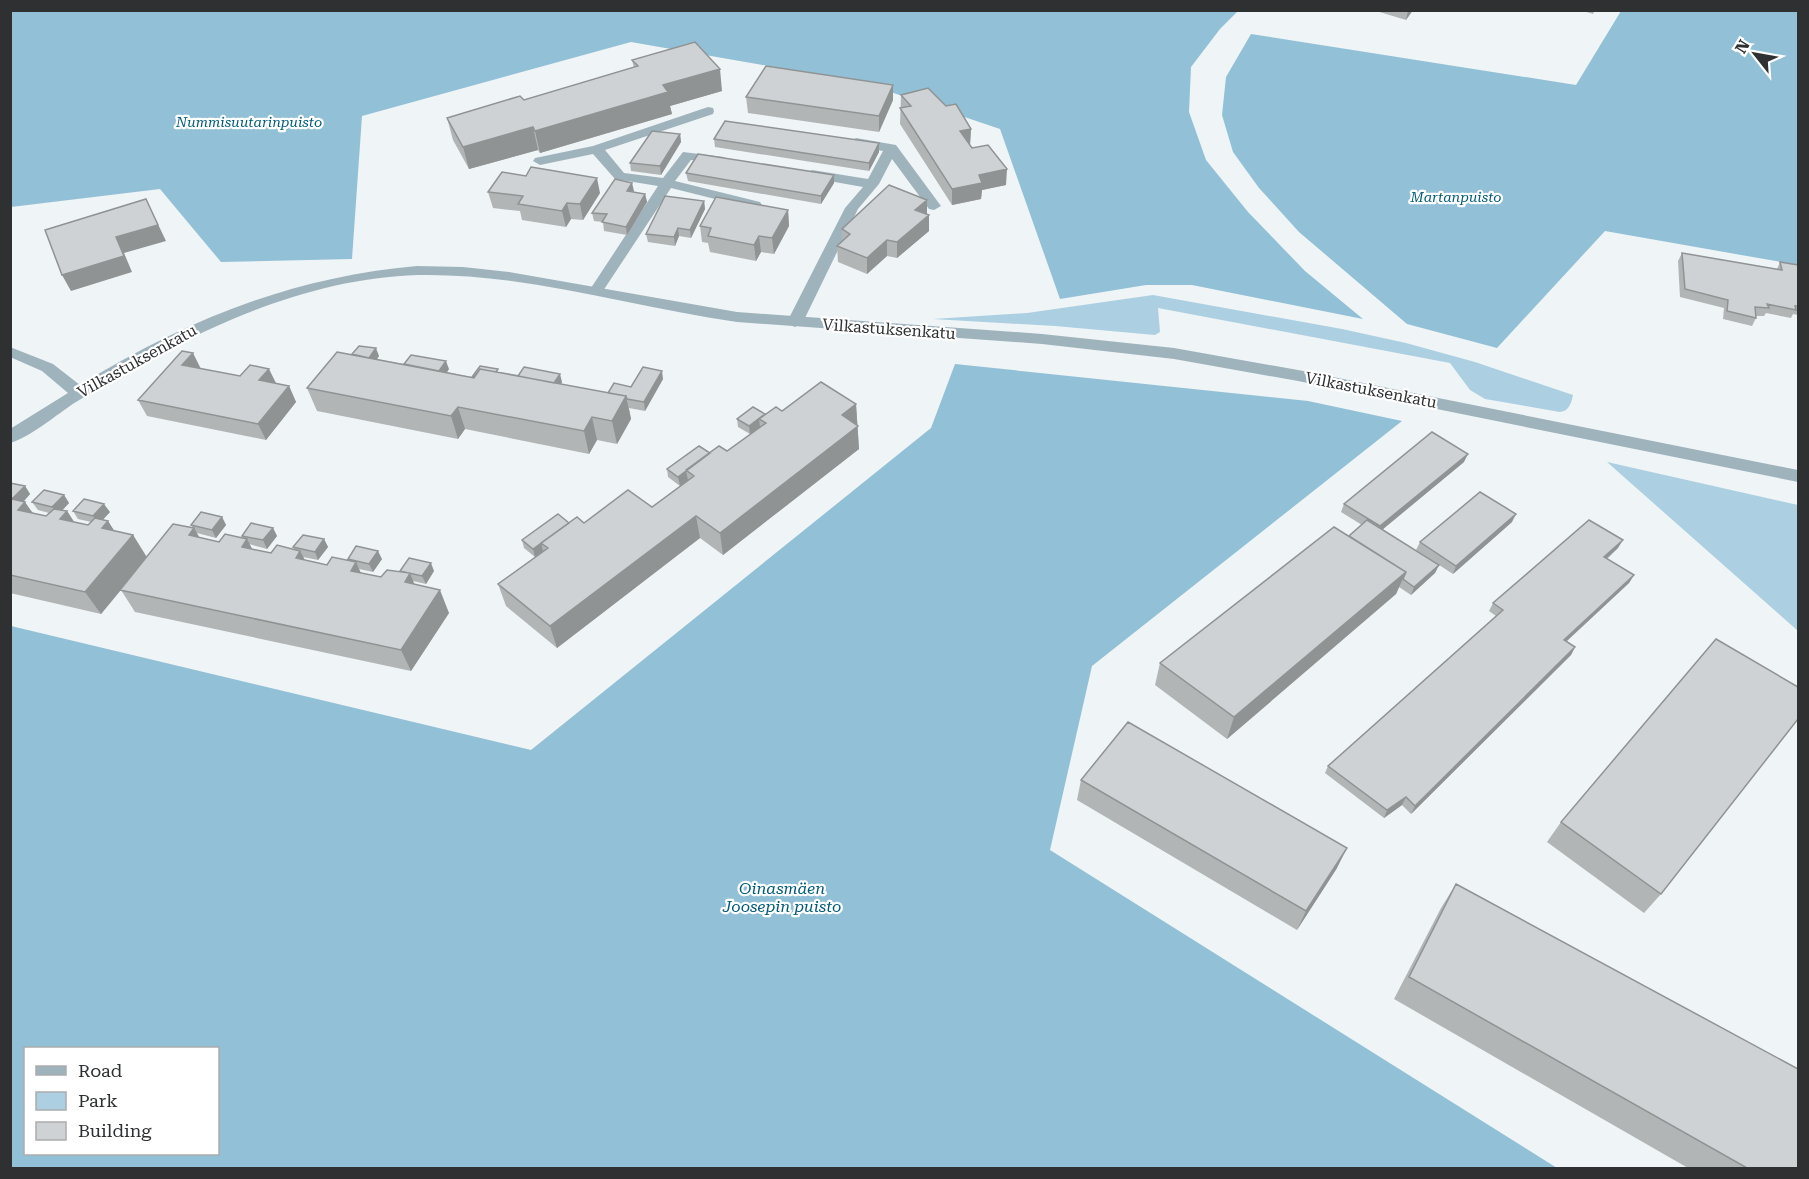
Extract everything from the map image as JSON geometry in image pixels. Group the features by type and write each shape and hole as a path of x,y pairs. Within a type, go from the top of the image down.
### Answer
{"street":[{"path":"540,161 596,149 708,111"},
{"path":"846,140 891,148 934,206"},
{"path":"795,322 852,208 872,184 891,148"},
{"path":"596,149 620,176 667,183 755,205"},
{"path":"596,291 688,155 732,162"},
{"path":"801,172 872,184"},
{"name":"Vilkastuksenkatu","path":"10,437 152,348 224,315 309,288 370,275 422,270 466,271 596,291 731,316 1144,349 1259,368 1798,476"},
{"path":"10,352 35,359 63,376 78,393"}],"green space":[{"name":"Nummisuutarinpuisto","path":"10,11 1238,11 1220,29 1191,67 1189,112 1206,160 1248,212 1305,271 1363,319 1192,285 1146,285 1060,299 1000,129 861,82 631,42 362,116 352,259 221,262 160,189 11,207"},
{"name":"Martanpuisto","path":"1621,11 1798,11 1798,265 1605,231 1497,348 1407,324 1299,232 1259,188 1233,152 1222,115 1226,77 1251,34 1576,85"},
{"path":"1153,295 1342,329 1406,343 1475,362 1573,395 1568,409 1560,412 1485,399 1470,390 1450,363 1158,308 1160,332 1155,335 933,319 1027,313"},
{"name":"Oinasmäen Joosepin puisto","path":"955,364 1308,401 1402,421 1092,666 1050,850 1557,1168 11,1168 11,626 531,750 931,428"},
{"path":"1607,462 1798,505 1798,631"}],"building":[{"path":"695,42 720,69 663,85 668,92 535,131 533,127 463,147 447,118 520,96 524,100 638,66 632,60"},
{"path":"766,66 893,85 879,116 746,97"},
{"path":"928,88 946,106 956,104 971,129 960,131 972,148 988,145 1007,169 979,175 982,183 952,189 900,108 911,106 901,95"},
{"path":"725,121 879,143 869,163 714,139"},
{"path":"652,131 680,134 660,166 630,163"},
{"path":"698,154 834,175 821,196 686,173"},
{"path":"531,167 597,178 580,204 567,203 562,211 518,204 523,196 488,192 502,172 526,176"},
{"path":"615,179 632,183 627,191 645,194 626,227 602,222 607,214 592,213"},
{"path":"889,185 927,200 915,210 929,215 897,242 887,240 867,258 837,246 850,234 842,229"},
{"path":"665,196 704,201 690,230 678,228 674,237 646,234"},
{"path":"716,197 788,210 772,238 759,236 754,245 708,236 711,228 700,226"},
{"path":"146,199 158,225 116,237 124,256 62,275 45,230"},
{"path":"1682,253 1782,270 1780,262 1798,265 1798,306 1795,306 1796,310 1767,304 1769,308 1755,307 1756,318 1727,311 1728,300 1685,289"},
{"path":"359,346 376,348 369,358 352,354"},
{"path":"182,351 193,353 182,365 240,376 250,365 269,369 259,380 289,386 258,424 138,400"},
{"path":"337,352 474,378 480,369 626,396 612,421 592,417 584,431 458,407 451,416 307,388"},
{"path":"411,355 446,361 439,371 404,364"},
{"path":"480,366 498,369 496,372 480,369 472,377"},
{"path":"524,367 560,374 554,383 518,376"},
{"path":"643,367 662,371 644,402 608,393 614,383 631,387"},
{"path":"821,382 856,404 842,415 858,426 720,533 696,516 550,626 498,584 548,548 541,543 577,517 584,523 628,490 652,507 694,476 686,470 719,446 727,451 766,423 759,419 776,407 782,411"},
{"path":"753,407 765,414 749,426 737,419"},
{"path":"1432,432 1468,454 1380,526 1344,504"},
{"path":"699,446 710,453 678,477 667,469"},
{"path":"10,483 25,486 13,498 10,498"},
{"path":"44,490 64,495 52,507 32,502"},
{"path":"1480,492 1516,514 1456,566 1420,542"},
{"path":"84,499 104,504 93,516 73,511"},
{"path":"10,500 25,502 18,510 46,516 54,509 67,511 60,519 88,525 95,518 108,521 102,528 133,535 85,592 10,575"},
{"path":"201,512 222,517 212,530 191,525"},
{"path":"558,514 569,523 533,549 522,540"},
{"path":"1367,520 1439,565 1414,587 1403,579 1406,572 1349,536"},
{"path":"1589,520 1623,540 1604,557 1634,575 1564,640 1575,647 1415,806 1406,797 1387,810 1328,766 1503,610 1493,603"},
{"path":"251,523 273,528 263,540 242,536"},
{"path":"173,524 194,528 189,535 219,542 225,534 247,539 242,547 271,553 277,545 300,551 296,558 327,565 332,557 356,562 351,571 381,577 387,570 410,573 405,582 440,590 401,650 120,590"},
{"path":"1334,527 1406,572 1234,717 1160,663"},
{"path":"303,535 324,539 315,552 293,547"},
{"path":"356,546 378,551 369,564 348,559"},
{"path":"409,558 431,563 422,576 400,571"},
{"path":"1716,639 1798,687 1798,719 1661,894 1561,822"},
{"path":"1128,722 1347,848 1306,911 1081,780"},
{"path":"1456,884 1798,1069 1798,1168 1747,1168 1409,977"}]}
